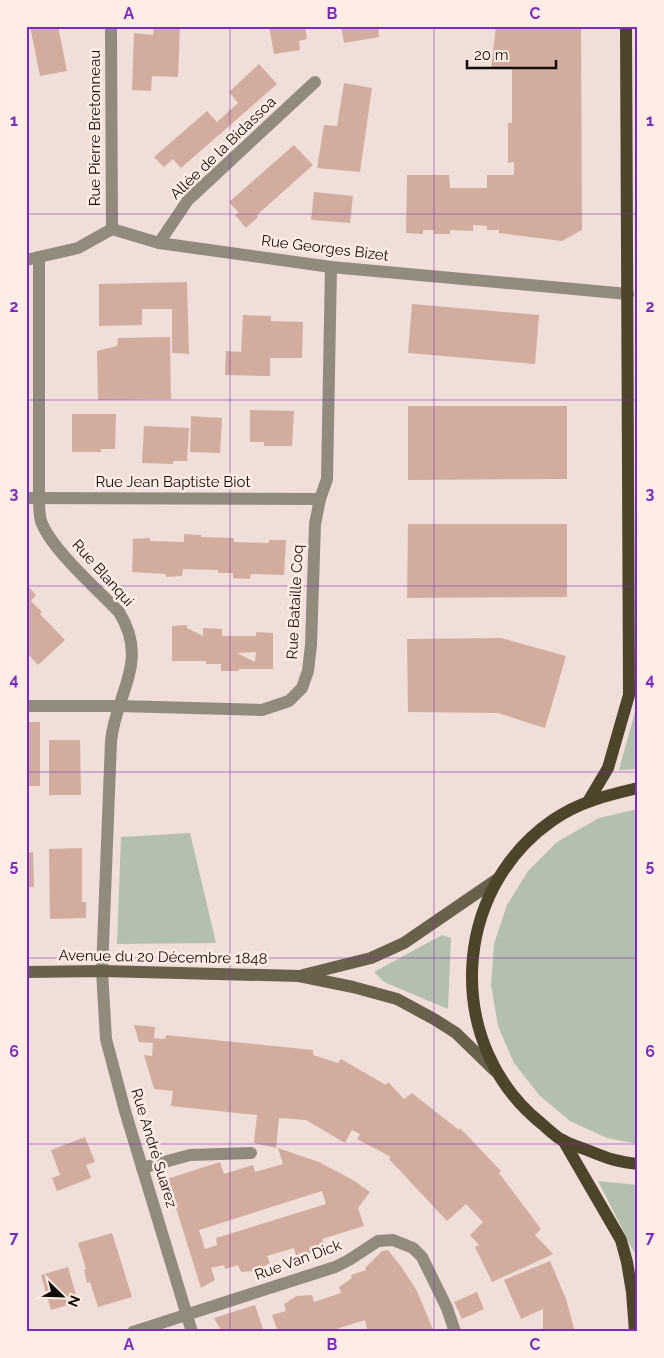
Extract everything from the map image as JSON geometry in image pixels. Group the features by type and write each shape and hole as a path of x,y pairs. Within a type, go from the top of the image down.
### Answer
{"main road":[{"path":"589,800 608,768 629,695 626,26"},
{"path":"638,788 589,800 553,820 523,846 499,878 481,915 472,954 472,994 480,1034 496,1071 524,1110 563,1140 618,1162 638,1164"},
{"name":"Avenue du 20 Décembre 1848","path":"299,976 371,958 404,943 499,878"},
{"name":"Avenue du 20 Décembre 1848","path":"26,972 102,970 299,976 353,987 397,999 434,1019 456,1034 496,1071"},
{"path":"563,1140 621,1240 632,1292 635,1332"}],"street":[{"name":"Rue Pierre Bretonneau","path":"111,26 112,229"},
{"name":"Allée de la Bidassoa","path":"159,243 188,200 315,82"},
{"name":"Rue Georges Bizet","path":"112,229 159,243 331,266 628,294"},
{"path":"32,258 78,248 112,229"},
{"name":"Rue Blanqui","path":"32,258 33,498 47,533 59,549 119,612 127,624 130,635 132,664 115,717 111,741 102,970"},
{"name":"Rue Bataille Coq","path":"26,706 120,706 262,710 289,701 302,688 308,671 310,646 315,524 320,499 327,479 331,266"},
{"name":"Rue Jean Baptiste Biot","path":"33,498 320,499"},
{"name":"Rue André Suarez","path":"102,970 106,1039 125,1111 192,1332"},
{"path":"142,1168 190,1155 250,1154"},
{"name":"Rue Van Dick","path":"133,1332 335,1267 378,1241 393,1240 413,1248 422,1257 447,1308 455,1332"}],"green space":[{"path":"635,26 638,26 637,308"},
{"path":"638,701 638,769 619,770"},
{"path":"638,809 638,1144 607,1138 570,1121 539,1095 514,1063 498,1026 491,985 494,944 507,905 528,871 557,842 599,818"},
{"path":"190,833 216,943 117,944 121,837"},
{"path":"442,935 451,938 448,1009 384,982 374,972"},
{"path":"598,1181 638,1185 638,1252 634,1252"}],"building":[{"path":"30,26 58,26 67,71 40,76"},
{"path":"154,26 180,26 178,77 152,76 151,91 132,90 134,33 153,35"},
{"path":"269,26 305,26 307,39 299,41 300,50 274,54"},
{"path":"341,26 378,26 379,37 344,43"},
{"path":"496,26 581,26 582,230 562,241 499,233 499,230 487,230 487,226 473,225 473,231 450,230 450,234 434,234 434,230 423,230 423,234 406,233 407,175 449,175 450,188 487,188 487,175 514,175 514,162 508,163 508,123 512,123 512,69 491,69"},
{"path":"259,64 277,84 181,168 173,159 164,167 154,157 207,111 217,122 238,103 229,92"},
{"path":"344,83 372,88 360,172 317,168 324,125 337,126"},
{"path":"294,145 313,165 257,215 258,217 246,228 235,215 239,213 229,202"},
{"path":"314,192 353,196 350,223 311,220"},
{"path":"187,282 189,354 172,353 172,309 142,309 142,325 99,326 99,284"},
{"path":"412,304 539,315 535,364 408,353"},
{"path":"243,315 271,316 271,321 303,322 302,358 270,358 270,376 225,375 226,351 241,352"},
{"path":"170,337 171,399 98,400 97,351 117,346 118,338"},
{"path":"408,406 567,406 567,479 408,480"},
{"path":"250,410 294,411 292,446 264,446 264,442 250,442"},
{"path":"72,414 116,414 115,449 101,449 101,452 72,452"},
{"path":"191,416 222,418 220,453 190,452"},
{"path":"144,426 189,428 187,461 173,461 173,464 142,463"},
{"path":"408,524 567,524 567,597 407,598"},
{"path":"184,534 201,535 201,537 234,538 234,542 269,543 269,540 286,540 284,575 251,574 250,579 233,578 233,573 218,573 218,570 183,569 182,576 166,577 166,574 132,572 133,539 150,538 150,541 184,542"},
{"path":"26,584 36,595 31,601 42,612 40,614 65,640 38,665 27,653 29,651 26,648"},
{"path":"187,625 187,628 203,636 203,628 222,629 222,636 256,636 256,632 273,633 273,669 221,671 221,664 206,664 206,661 172,661 172,626","holes":["256,652 255,662 237,653"]},
{"path":"501,638 566,656 545,728 498,713 408,712 407,639"},
{"path":"26,722 40,722 40,786 26,786"},
{"path":"49,740 80,740 81,795 49,795"},
{"path":"82,848 82,902 86,902 86,918 50,919 49,849"},
{"path":"33,852 34,887 26,887 26,853"},
{"path":"134,1025 155,1027 154,1038 165,1039 166,1035 313,1050 313,1055 338,1063 341,1059 386,1085 388,1082 404,1099 412,1093 459,1130 460,1128 501,1171 499,1173 541,1229 535,1235 553,1254 492,1282 475,1247 479,1245 470,1235 483,1222 466,1204 447,1221 389,1159 391,1157 357,1139 360,1134 352,1130 345,1143 306,1120 279,1118 276,1148 254,1143 257,1115 171,1106 173,1091 154,1089 144,1055 152,1056 153,1043 139,1042"},
{"path":"85,1137 95,1162 86,1165 91,1178 57,1191 52,1178 60,1175 51,1150"},
{"path":"278,1148 319,1162 353,1180 370,1192 358,1208 364,1226 322,1239 325,1245 311,1253 296,1255 294,1248 267,1256 270,1263 256,1271 241,1272 238,1265 225,1269 224,1265 211,1268 215,1280 201,1288 167,1179 220,1162 224,1174 253,1165 255,1172 283,1164","holes":["322,1191 326,1204 216,1238 217,1245 205,1249 199,1230"]},
{"path":"112,1233 132,1297 98,1307 90,1282 87,1283 84,1270 86,1269 78,1243"},
{"path":"388,1250 417,1291 434,1332 368,1332 365,1320 327,1332 278,1332 272,1315 286,1311 284,1304 297,1296 312,1295 314,1302 341,1293 339,1287 352,1278 351,1275 366,1270 365,1268 382,1251"},
{"path":"550,1261 566,1299 575,1332 543,1332 543,1309 521,1319 504,1280"},
{"path":"68,1267 78,1302 51,1310 41,1275"},
{"path":"477,1292 484,1309 462,1319 454,1302"},
{"path":"255,1305 264,1332 229,1332 229,1330 222,1332 214,1318"}]}
